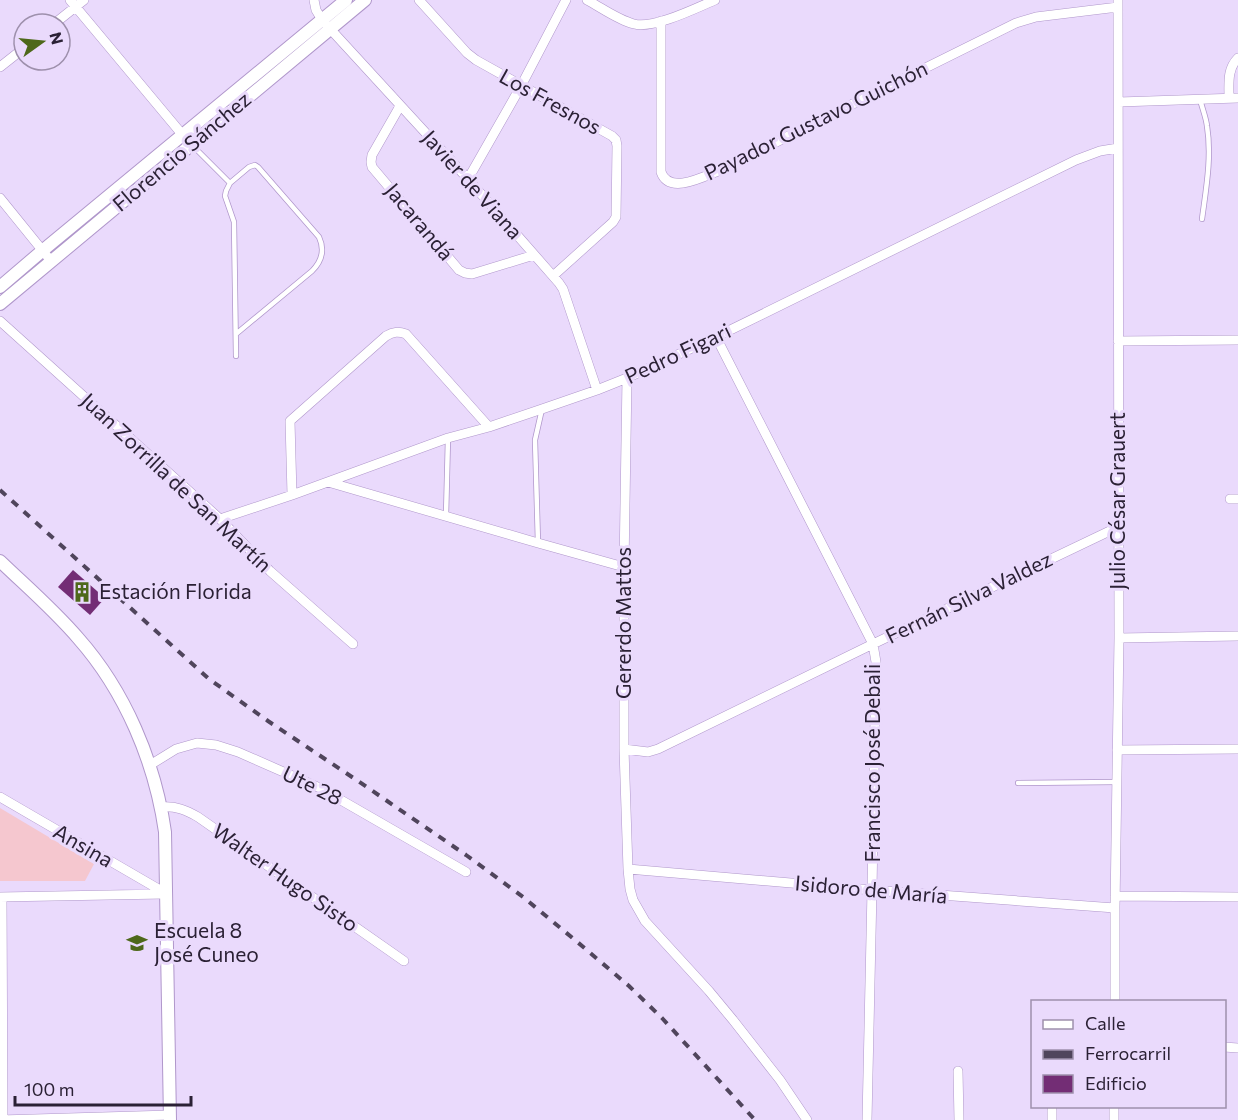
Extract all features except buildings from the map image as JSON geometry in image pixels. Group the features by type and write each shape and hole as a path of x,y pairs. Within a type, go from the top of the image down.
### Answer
{"street":[{"path":"84,0 73,3 191,145"},
{"name":"Javier de Viana","path":"314,0 316,10 326,24 468,179 563,289 597,390"},
{"name":"Florencio Sánchez","path":"0,304 191,145 326,24 346,0"},
{"name":"Florencio Sánchez","path":"0,287 182,135 326,24 365,0"},
{"name":"Los Fresnos","path":"419,0 467,53 612,136 615,140 617,146 616,217 553,276"},
{"path":"468,179 522,86 566,0"},
{"path":"587,0 628,22 644,26 715,0"},
{"name":"Payador Gustavo Guichón","path":"661,21 661,172 663,178 668,182 682,183 718,171 1016,23 1036,17 1118,4"},
{"name":"Julio César Grauert","path":"1115,1000 1114,908 1119,638 1118,4"},
{"path":"0,67 12,58"},
{"path":"1119,102 1233,98 1229,74 1233,63 1238,58"},
{"name":"Jacarandá","path":"400,106 372,155 372,167 459,270 465,273 478,272 534,255"},
{"name":"Pedro Figari","path":"220,519 448,438 489,427 627,378 1076,160 1100,151 1118,148"},
{"path":"0,198 51,261"},
{"name":"Juan Zorrilla de San Martín","path":"0,321 220,519 270,571 353,644"},
{"path":"291,495 291,421 392,333 406,334 489,427"},
{"name":"Francisco José Debali","path":"716,336 873,644 876,662 867,1120"},
{"path":"1118,340 1238,340"},
{"name":"Gererdo Mattos","path":"627,378 624,749 628,869"},
{"path":"328,482 624,567"},
{"name":"Fernán Silva Valdez","path":"624,749 648,752 658,749 1118,526"},
{"path":"0,561 67,625 93,656 124,705 150,765 162,807 165,832 167,894 170,1118 2,1120 1,897 167,894"},
{"path":"1119,638 1238,636"},
{"name":"Ute 28","path":"150,765 176,748 197,743 216,745 238,752 320,788 466,872"},
{"path":"1117,750 1238,749"},
{"name":"Ansina","path":"0,797 167,894"},
{"name":"Walter Hugo Sisto","path":"162,807 187,810 198,817 404,962"},
{"path":"628,869 633,900 645,921 733,1020 780,1080 807,1120"},
{"name":"Isidoro de María","path":"628,869 872,891 1114,908"},
{"path":"1115,896 1238,897"},
{"path":"958,1071 960,1120"}],"lane":[{"path":"1200,99 1207,125 1208,147 1203,219"},
{"path":"191,145 230,183"},
{"path":"236,334 312,271 319,264 322,249 319,237 255,165 249,167 230,183 225,196 234,222 236,356"},
{"path":"538,543 534,440 542,409"},
{"path":"446,517 448,438"},
{"path":"1018,783 1117,782"}],"shaded area":[{"path":"0,808 94,864 85,881 0,881"}],"railway":[{"path":"0,490 209,679 466,855 523,897 575,940 662,1018 755,1120"}],"place":[{"name":"Estación Florida","path":"82,592"},
{"name":"Escuela 8 José Cuneo","path":"137,943"}]}
